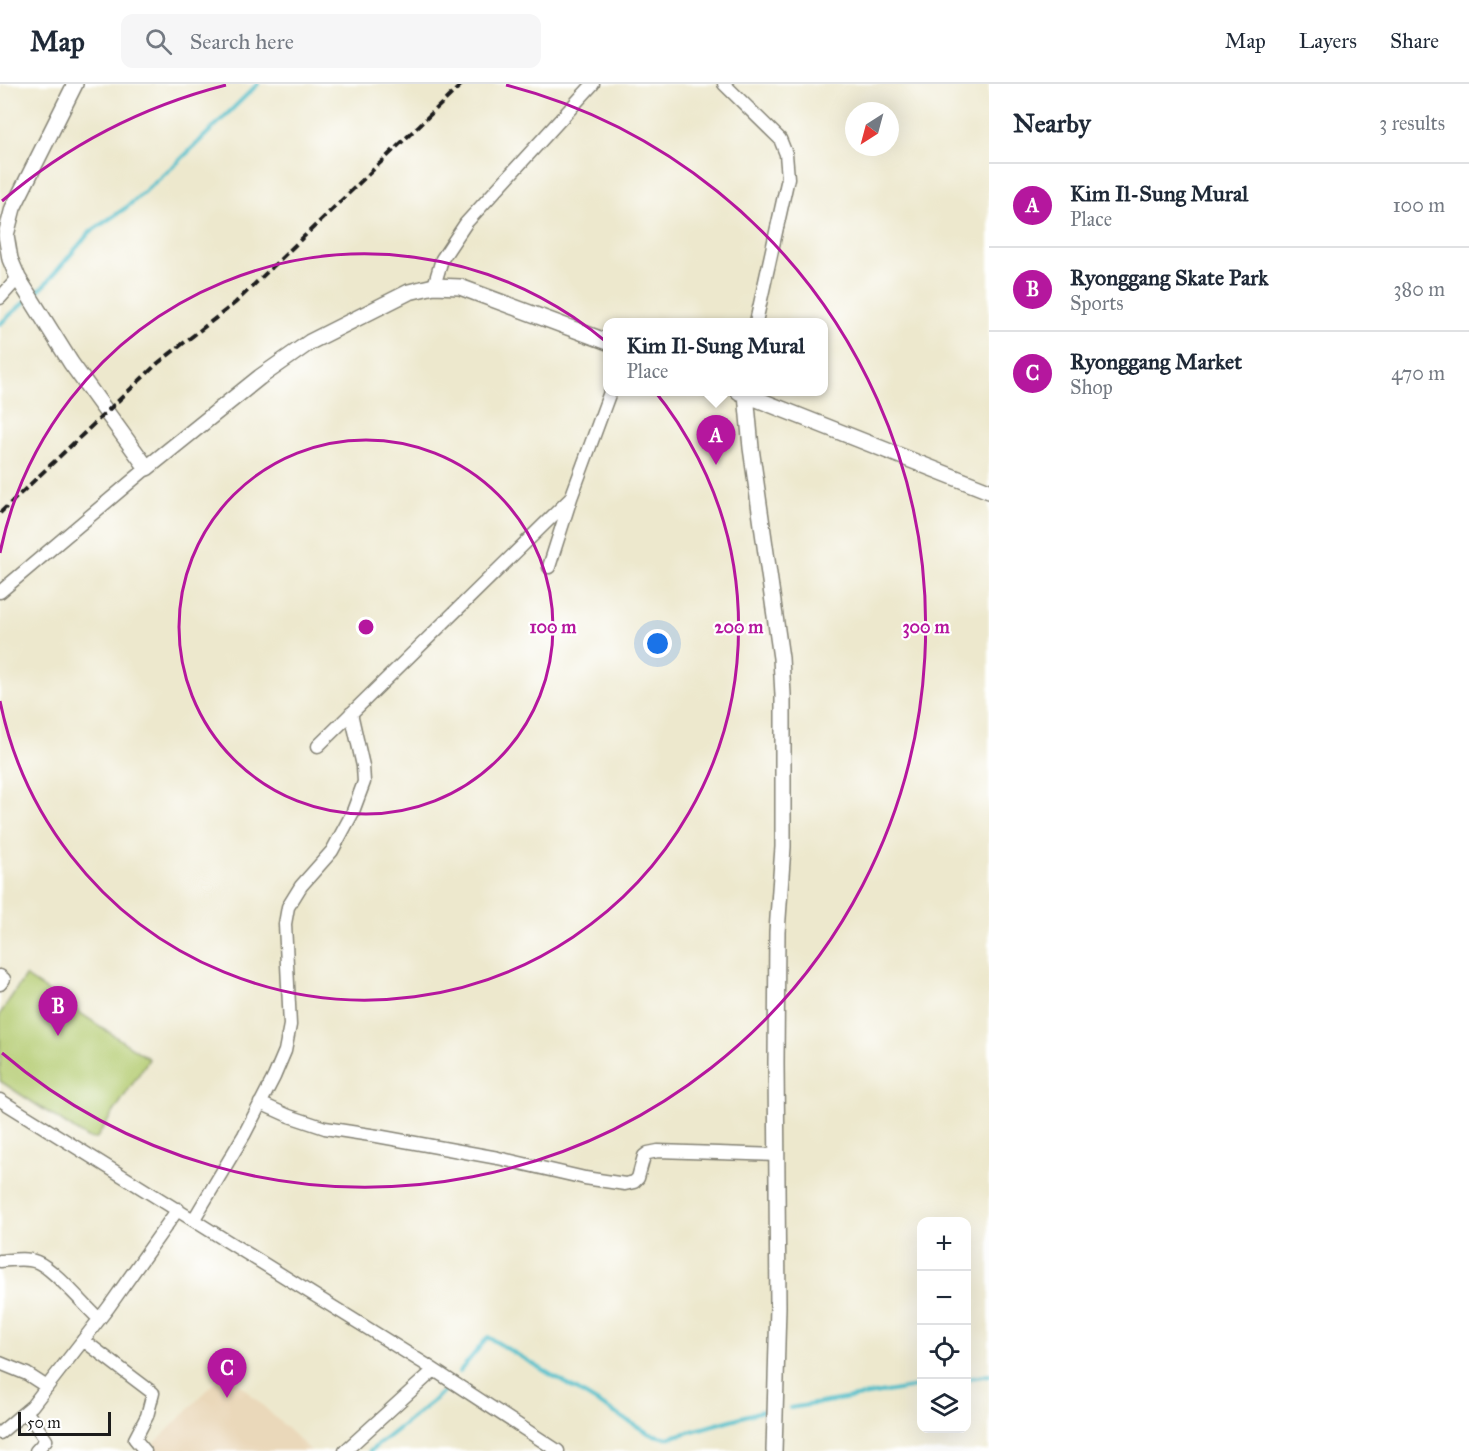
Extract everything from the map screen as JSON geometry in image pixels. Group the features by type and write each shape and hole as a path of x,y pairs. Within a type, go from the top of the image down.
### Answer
{"main road":[{"path":"75,84 14,208 4,243 18,278 71,363 147,468 260,377 310,342 409,292 434,286 460,287 603,340"},
{"path":"745,396 781,658 783,695 783,847 777,932 778,1307 774,1451"},
{"path":"754,396 989,491"}],"street":[{"path":"434,286 442,259 466,223 593,84"},
{"path":"724,84 780,139 786,154 788,178 757,318"},
{"path":"0,298 18,278"},
{"path":"549,567 571,498 609,396"},
{"path":"0,592 147,468"},
{"path":"318,746 571,498"},
{"path":"194,1219 260,1103 285,1051 290,1025 285,924 288,907 301,886 332,851 352,814 364,782 363,766 351,714"},
{"path":"0,976 4,979 0,984"},
{"path":"0,1100 194,1219 558,1451"},
{"path":"260,1103 325,1128 498,1158 585,1178 625,1184 634,1182 638,1178 644,1156 658,1151 777,1155"},
{"path":"0,1433 26,1411 47,1387 178,1209"},
{"path":"0,1261 37,1262 48,1269 99,1319"},
{"path":"83,1340 153,1393 147,1416 135,1439 145,1451"},
{"path":"0,1363 27,1374 47,1387"},
{"path":"345,1451 434,1370"},
{"path":"26,1411 46,1440 45,1444 36,1451"}],"shaded area":[{"path":"226,1371 311,1451 149,1451"}],"green space":[{"path":"25,976 149,1059 96,1139 87,1138 0,1081 0,1014"}],"waterway":[{"path":"34,294 43,287 90,232 127,207 178,162 258,84"},
{"path":"0,324 28,299"},
{"path":"459,1372 488,1337 650,1434 668,1438 762,1411"},
{"path":"971,1378 989,1375"},
{"path":"370,1451 450,1385"},
{"path":"790,1408 917,1387"}],"railway":[{"path":"0,513 158,363 235,303 462,84"}],"place":[{"name":"Kim Il-Sung Mural","path":"716,465"},
{"name":"Ryonggang Skate Park","path":"58,1036"},
{"name":"Ryonggang Market","path":"227,1398"}]}
